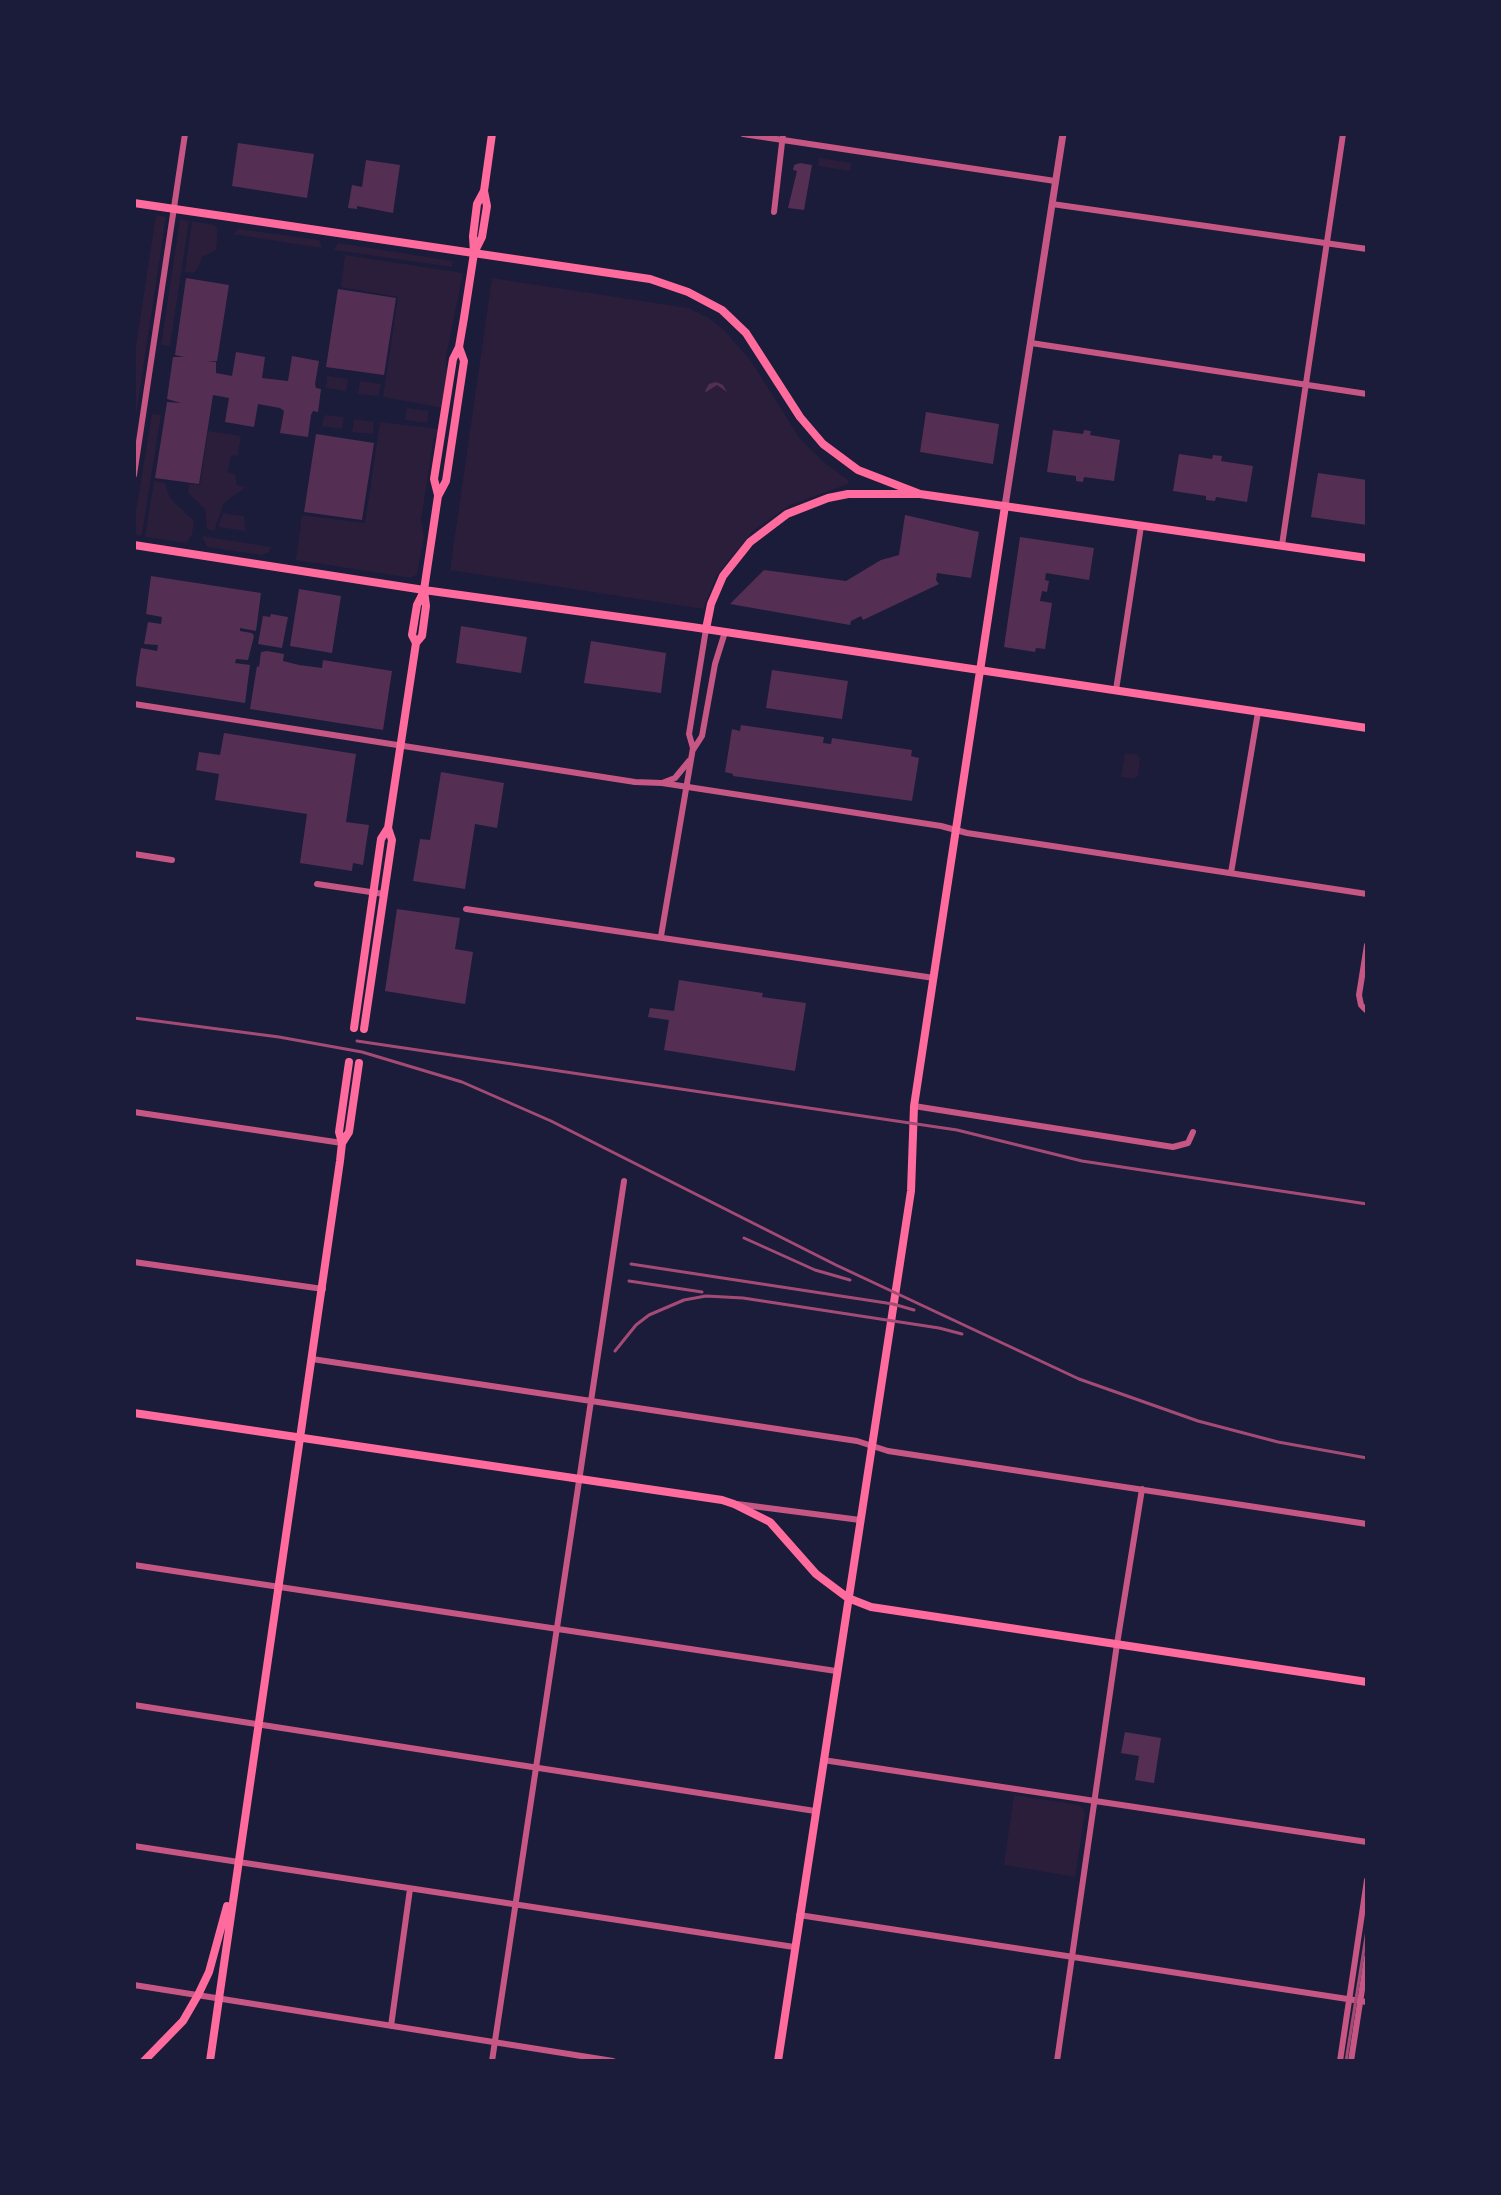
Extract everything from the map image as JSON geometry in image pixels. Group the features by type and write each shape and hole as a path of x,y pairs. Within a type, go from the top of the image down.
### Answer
{"main road":[{"path":"354,1028 381,839 388,828 416,643 412,635 417,605 424,590 438,496 446,481 464,361 459,347 474,253 482,237 487,206 484,191 492,134"},
{"path":"134,203 650,279 688,292 722,310 738,326 761,355 808,428 835,453 858,470 920,494"},
{"path":"706,629 715,593 733,562 750,542 787,514 828,498 848,494 920,494 1367,558"},
{"path":"778,2061 911,1191 914,1106 1005,506"},
{"path":"134,545 1367,728"},
{"path":"364,1029 392,840 388,828"},
{"path":"210,2061 323,1289 349,1062"},
{"path":"342,1143 349,1132 359,1063"},
{"path":"134,1413 734,1504 770,1522 816,1574 848,1598 893,1611 1367,1682"},
{"path":"144,2061 175,2030 198,1995 218,1942 237,1862"}],"street":[{"path":"134,475 185,134"},
{"path":"743,134 783,137 1055,181"},
{"path":"1005,506 1063,134"},
{"path":"1282,545 1343,134"},
{"path":"774,212 783,137"},
{"path":"1052,204 1367,249"},
{"path":"1031,343 1367,394"},
{"path":"1116,690 1141,526"},
{"path":"661,936 693,748 689,734 706,629"},
{"path":"662,783 683,771 702,736 715,664 725,632"},
{"path":"134,704 1367,894"},
{"path":"1231,873 1258,712"},
{"path":"134,854 172,860"},
{"path":"317,884 384,894"},
{"path":"466,909 934,978"},
{"path":"1367,945 1359,995 1361,1005 1367,1011"},
{"path":"914,1106 1173,1147 1188,1143 1193,1132"},
{"path":"134,1112 342,1143"},
{"path":"492,2061 624,1181"},
{"path":"134,1262 323,1289"},
{"path":"312,1359 857,1441 888,1451 1367,1524"},
{"path":"1057,2061 1142,1489"},
{"path":"734,1504 860,1520"},
{"path":"134,1565 836,1671"},
{"path":"134,1705 815,1811"},
{"path":"823,1760 1367,1842"},
{"path":"134,1846 794,1947"},
{"path":"1340,2061 1367,1880"},
{"path":"391,2026 410,1889"},
{"path":"799,1915 1364,2001"},
{"path":"1351,2061 1364,2001 1367,1957"},
{"path":"134,1985 613,2061"}],"shaded area":[{"path":"819,158 852,163 850,171 818,166"},
{"path":"156,215 166,217 134,428 134,359"},
{"path":"180,219 189,221 170,346 161,345"},
{"path":"192,221 214,225 218,230 216,250 202,257 193,273 185,272"},
{"path":"239,229 319,240 322,248 232,234"},
{"path":"338,243 453,261 452,267 334,250"},
{"path":"345,255 463,273 446,357 443,408 383,397 398,297 341,287"},
{"path":"492,278 688,308 709,318 751,361 800,439 848,480 848,484 790,505 753,531 717,575 703,609 450,570"},
{"path":"327,376 348,379 346,391 326,388"},
{"path":"360,381 381,384 379,396 358,394"},
{"path":"407,408 429,411 427,423 405,420"},
{"path":"152,414 161,415 140,536 134,533 134,523"},
{"path":"324,415 344,417 342,429 322,426"},
{"path":"354,419 374,422 373,434 352,432"},
{"path":"380,422 440,429 434,437 421,520 424,537 417,574 411,578 296,560 302,515 365,523"},
{"path":"208,431 241,436 238,456 231,455 228,472 235,474 237,485 246,487 224,503 214,531 207,529 205,509 188,493 189,484 200,485"},
{"path":"154,481 165,483 170,498 194,521 192,535 186,543 145,537"},
{"path":"223,513 244,516 245,531 218,527"},
{"path":"202,536 271,547 269,552 262,555 207,547"},
{"path":"1125,753 1138,755 1140,759 1138,776 1133,779 1121,777"},
{"path":"1014,1795 1079,1805 1083,1809 1085,1813 1075,1877 1004,1865"}],"building":[{"path":"238,143 314,154 307,198 232,186"},
{"path":"366,160 400,165 393,213 357,206 357,209 348,208 352,185 362,187"},
{"path":"794,165 812,165 804,210 788,208 797,171 793,170"},
{"path":"186,278 229,285 217,361 207,361 216,362 216,373 232,376 236,352 265,357 262,378 288,381 292,356 319,361 315,384 316,388 321,389 318,412 313,411 311,415 308,437 280,433 284,411 258,404 254,427 225,422 229,398 213,395 199,484 155,478 167,402 181,403 167,399 173,357 184,357 175,355"},
{"path":"338,289 396,298 384,375 326,367"},
{"path":"716,382 723,385 727,392 717,385 705,391 709,384"},
{"path":"926,412 999,424 993,464 920,452"},
{"path":"1053,430 1083,434 1084,430 1091,431 1090,435 1120,440 1114,481 1084,477 1083,482 1076,481 1076,476 1047,472"},
{"path":"316,434 374,443 362,520 304,512"},
{"path":"1179,454 1212,459 1213,455 1222,456 1221,461 1253,466 1247,502 1216,497 1215,501 1206,500 1206,496 1173,491"},
{"path":"1318,473 1367,480 1367,525 1311,517"},
{"path":"905,515 979,532 971,578 937,573 939,584 863,620 861,616 851,621 850,625 730,604 764,570 846,581 881,560 899,555"},
{"path":"1020,537 1094,548 1089,580 1046,573 1045,580 1049,581 1047,592 1042,591 1040,601 1052,603 1045,649 1036,648 1035,652 1004,647"},
{"path":"151,576 261,593 256,631 240,628 240,631 254,636 248,660 236,659 235,663 250,665 245,703 135,686 141,648 157,651 158,645 144,644 148,622 161,624 162,617 146,614"},
{"path":"299,589 341,596 332,653 290,646"},
{"path":"271,614 288,617 282,648 258,644 263,616 270,617"},
{"path":"461,626 527,637 521,673 456,663"},
{"path":"591,641 666,653 661,693 584,683"},
{"path":"261,652 284,654 283,661 299,665 322,668 323,660 392,671 383,730 250,709"},
{"path":"772,670 848,681 842,719 766,708"},
{"path":"741,725 824,737 823,743 831,744 832,738 912,750 911,756 919,758 912,801 733,776 725,772 732,729 740,731"},
{"path":"224,733 356,754 346,822 369,825 363,865 353,863 352,871 300,863 307,814 215,800 219,774 196,770 199,752 220,755"},
{"path":"441,772 504,783 497,828 475,824 465,889 413,881 420,839 430,840"},
{"path":"397,909 460,918 455,949 473,952 465,1004 385,991"},
{"path":"679,980 806,1003 795,1071 664,1050 669,1020 648,1017 650,1008 674,1011"},
{"path":"1125,1732 1161,1738 1154,1783 1135,1780 1139,1756 1121,1753"}],"railway":[{"path":"134,1018 279,1037 362,1052 462,1082 551,1121 836,1265 1079,1379 1198,1421 1278,1442 1367,1458"},
{"path":"357,1041 957,1130 1082,1161 1367,1204"},
{"path":"744,1238 815,1270 850,1280"},
{"path":"631,1264 893,1304 914,1310"},
{"path":"629,1281 702,1292"},
{"path":"615,1351 636,1325 649,1315 684,1300 706,1296 743,1298 962,1334"},
{"path":"1346,2061 1367,1930"}]}
